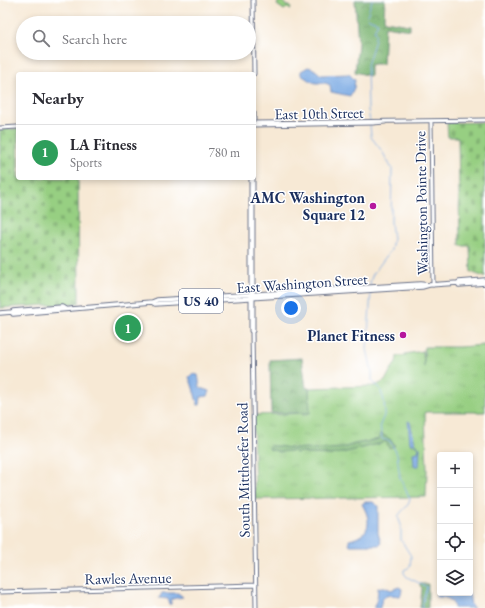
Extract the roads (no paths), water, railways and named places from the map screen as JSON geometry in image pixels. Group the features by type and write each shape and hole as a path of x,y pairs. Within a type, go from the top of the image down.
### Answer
{"main road":[{"path":"253,0 253,16"},
{"path":"254,60 254,72"},
{"name":"East 10th Street","path":"256,123 485,120"},
{"name":"Washington Pointe Drive","path":"431,121 431,285"},
{"path":"0,128 16,127"},
{"path":"251,296 252,180"},
{"name":"East Washington Street","path":"0,313 62,307 65,309 152,302 155,304 251,296 374,289 423,284 459,285 485,282"},
{"name":"South Mitthoefer Road","path":"251,296 253,317 252,332"},
{"name":"South Mitthoefer Road","path":"251,296 256,608"},
{"name":"Rawles Avenue","path":"0,592 256,585"}],"water":[{"path":"308,67 314,69 321,75 349,74 355,80 354,88 350,96 331,92 330,85 325,83 316,83 308,80 301,75 301,71"},
{"path":"192,374 198,375 199,385 201,388 210,391 208,396 201,397 200,405 198,405 189,377"},
{"path":"408,421 410,422 415,443 420,448 419,466 414,466 413,453 418,452 419,448 415,444 410,443"},
{"path":"365,502 373,502 378,506 378,533 381,543 379,545 350,545 349,540 362,535 368,526 367,516 362,504"},
{"path":"381,587 391,590 399,587 402,589 401,595 384,597 380,608 374,608 377,600 378,588"},
{"path":"162,593 178,593 183,597 172,599 170,605 168,599 159,598"},
{"path":"436,593 437,596 470,596 471,605 474,608 454,608 450,600 436,597"}],"waterway":[{"path":"370,121 368,110 367,65 375,40 374,38 376,35 374,31 378,22 369,19 367,16 372,0"},
{"path":"370,124 371,137 382,151 392,169 391,222 393,239 391,250 373,274 370,282 371,286"},
{"path":"371,291 367,349 372,372 372,381 380,388 384,401 385,413 380,425 382,439 390,441 397,454 400,478 410,499 398,517 401,525 401,540 411,556 410,567 404,570 404,573 407,577 427,587 422,608"}],"place":[{"name":"AMC Washington Square 12","path":"373,206"},
{"name":"LA Fitness","path":"128,328"},
{"name":"Planet Fitness","path":"403,335"}]}
